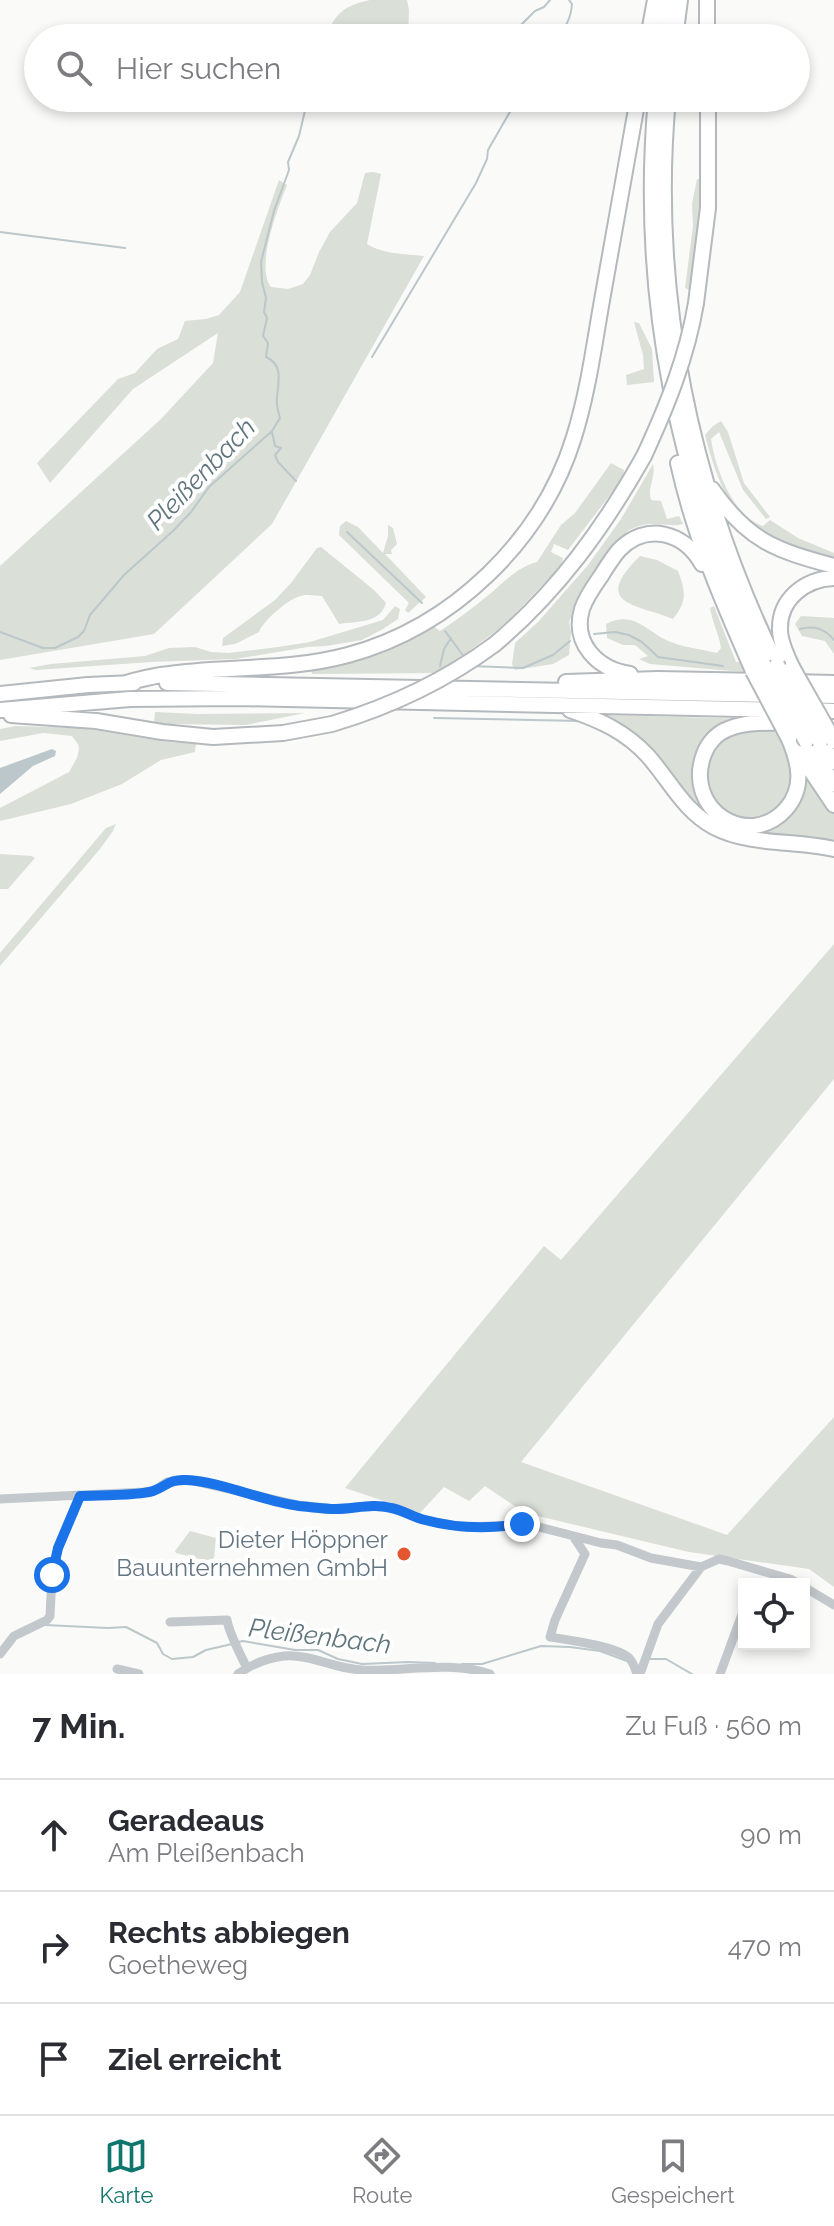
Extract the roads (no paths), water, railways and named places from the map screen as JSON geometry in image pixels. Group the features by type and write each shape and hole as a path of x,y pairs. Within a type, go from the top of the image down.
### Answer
{"highway":[{"path":"651,24 655,0"},
{"path":"665,24 668,0"},
{"path":"677,24 680,0"},
{"path":"707,0 707,24"},
{"path":"126,683 160,675 292,666 363,650 418,626 445,609 477,585 510,551 547,498 574,440 636,112"},
{"path":"655,112 652,207 658,307 677,423 715,554 771,667"},
{"path":"667,112 664,216 670,310 684,394 703,475 771,667 789,739 798,766 799,777 792,801 777,817 767,822 743,825 721,817 707,803 699,786 699,768 711,741 726,729 744,724 767,723 834,724"},
{"path":"0,712 213,737 265,735 332,724 377,710 451,674 495,644 535,608 571,568 612,511 644,456 674,385 696,303 708,208 708,112"},
{"path":"664,351 666,397 680,473 693,523 714,581"},
{"path":"703,475 723,505 752,534 772,546 834,566"},
{"path":"658,679 602,666 585,647 581,634 581,612 586,599 618,551 631,540 659,534 687,544 696,554 834,762"},
{"path":"771,667 782,641 781,619 788,601 807,584 834,578"},
{"path":"494,688 599,680 834,681"},
{"path":"0,694 126,683 244,683 834,696"},
{"path":"0,712 88,702 184,698 834,711"},
{"path":"554,705 598,720 634,743 684,803 714,827 748,839 804,843 834,849"},
{"path":"789,739 834,805"},
{"path":"820,741 834,784"}],"street":[{"path":"0,1499 144,1492 154,1491 167,1482 190,1480 297,1505 336,1509 382,1506 443,1525 497,1527 522,1524 617,1545 651,1558 701,1567"},
{"path":"0,1654 11,1639 50,1616 52,1575 58,1548 80,1496"},
{"path":"573,1536 585,1554"},
{"path":"601,1543 585,1554 550,1637 597,1646 638,1665 658,1624 701,1567 719,1559 771,1578"},
{"path":"810,1590 834,1605"},
{"path":"170,1622 227,1620 243,1671 264,1660 290,1656 363,1671 438,1668 490,1674"},
{"path":"720,1674 738,1625"},
{"path":"117,1669 139,1674"}],"waterway":[{"name":"Pleißenbach","path":"522,24 550,0"},
{"path":"566,24 572,4 569,0"},
{"name":"Pleißenbach","path":"0,632 43,648 55,648 78,637 90,615 124,575 173,531 209,487 272,431 280,418 278,369 266,357 268,343 263,336 267,318 261,262 305,112"},
{"path":"372,357 476,183 488,150 510,112"},
{"path":"0,232 125,248"},
{"path":"272,432 275,446 281,448 275,455 278,462 296,481"},
{"path":"347,532 422,603"},
{"path":"800,629 819,629 834,640"},
{"path":"445,631 465,658"},
{"path":"594,634 615,632 629,635 658,657 723,666"},
{"path":"440,666 444,649 451,638"},
{"path":"471,666 523,668 553,655 570,641"},
{"path":"434,718 580,721"},
{"name":"Pleißenbach","path":"45,1625 126,1627 157,1643 163,1654 172,1659 193,1657 206,1650 232,1644"},
{"name":"Pleißenbach","path":"238,1642 318,1650 338,1659 362,1664 435,1663"},
{"name":"Pleißenbach","path":"462,1664 482,1664 541,1646 600,1651 627,1661"},
{"name":"Pleißenbach","path":"649,1659 666,1659 692,1674"}],"place":[{"name":"Dieter Höppner Bauunternehmen GmbH","path":"404,1554"}]}
